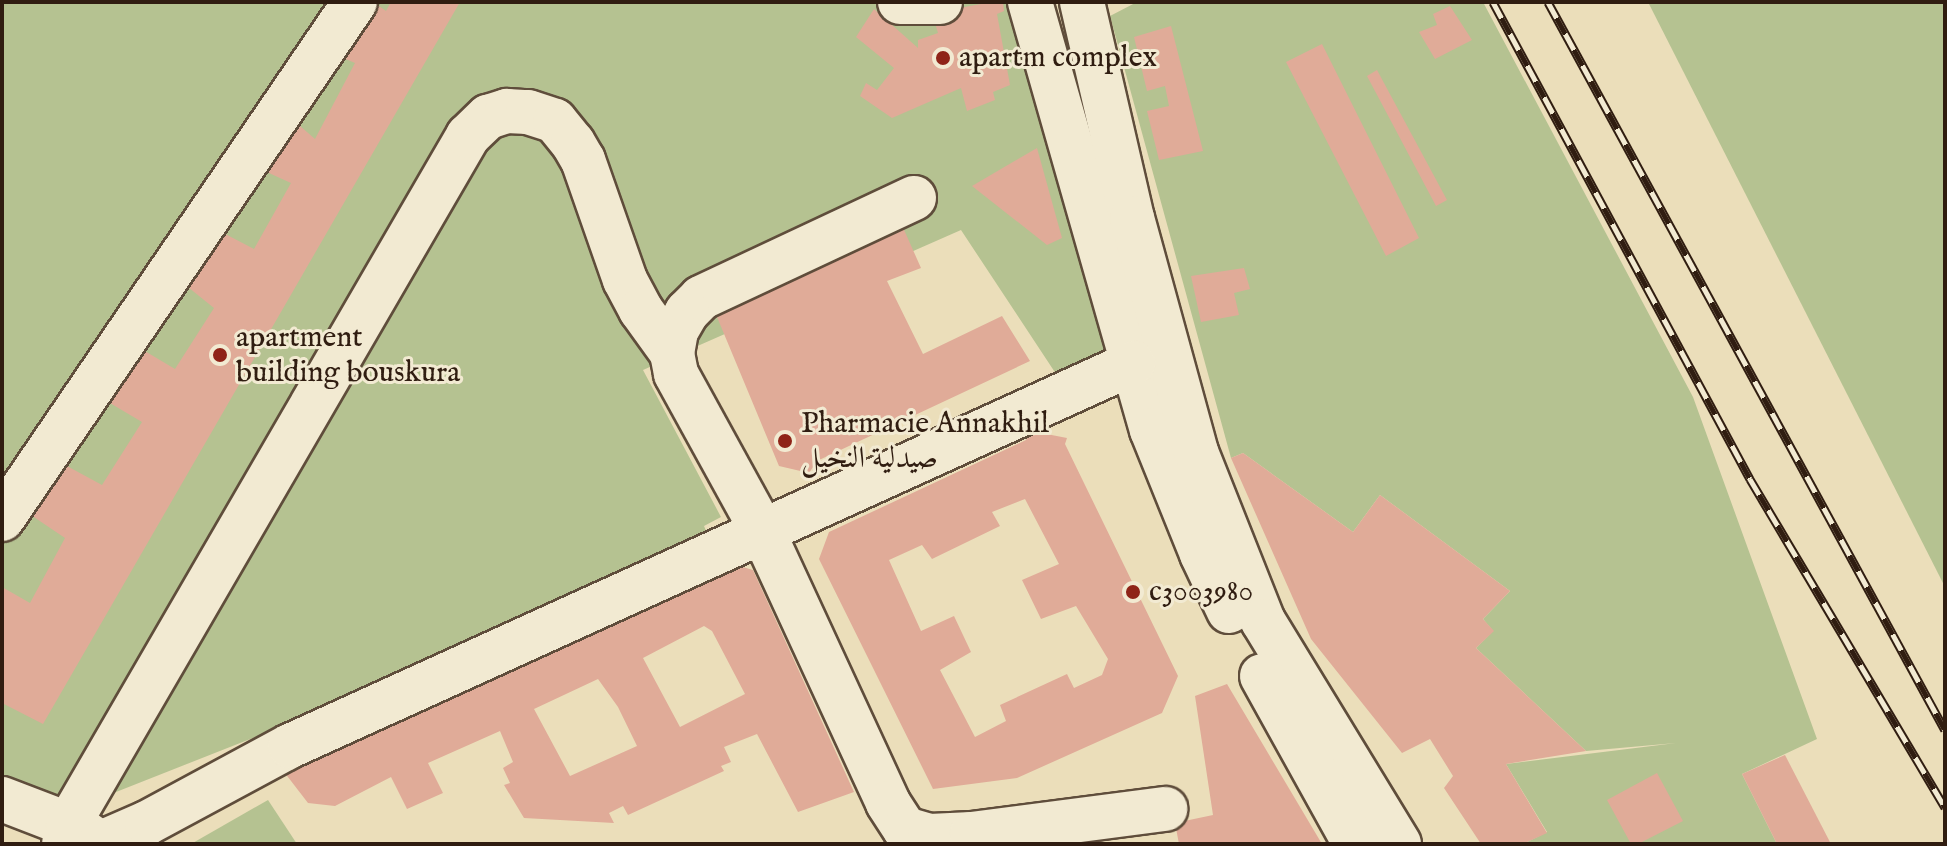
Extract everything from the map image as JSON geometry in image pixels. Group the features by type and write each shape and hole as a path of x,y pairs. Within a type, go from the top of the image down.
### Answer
{"street":[{"path":"2,519 355,2"},
{"path":"900,2 940,2"},
{"path":"1030,2 1152,430 1202,554 1265,682 1355,844"},
{"path":"1082,2 1132,218 1196,452 1263,621 1399,844"},
{"path":"86,840 468,136 488,117 507,111 528,112 555,121 573,143 583,160 605,231 625,280 641,310 672,353"},
{"path":"914,198 701,298 687,312 676,331 672,353 676,374 763,532 893,814 916,839 1165,809"},
{"path":"2,799 86,840 147,823 304,740 1133,363"}],"green space":[{"path":"2,2 1015,2 1110,365 1064,386 961,230 643,370 721,517 704,526 716,555 73,809 2,790"},
{"path":"1137,2 1483,2 1693,397 1817,739 1742,774 1777,844 1523,844 1547,832 1506,764 1676,743 1586,751 1476,648 1493,631 1483,619 1510,591 1380,495 1353,532 1243,453 1231,458 1110,16"},
{"path":"1648,2 1945,2 1945,587"},
{"path":"268,800 297,844 191,844"}],"building":[{"name":"apartment building bouskura","path":"373,2 386,11 391,2 460,2 43,724 2,703 2,587 30,603 65,538 25,511 54,459 102,485 142,422 93,393 128,341 175,369 214,308 173,275 208,225 254,249 291,183 249,164 285,113 315,139 355,63 329,52"},
{"name":"apartm complex","path":"1003,2 1004,11 997,14 1010,85 993,92 995,100 967,111 961,88 892,118 860,96 866,83 877,90 894,68 856,37 874,9 918,48 918,40 938,33 932,13"},
{"path":"1450,6 1472,40 1435,59 1419,32 1437,25 1433,14"},
{"path":"1171,26 1203,151 1159,160 1147,111 1169,106 1165,86 1147,91 1134,37"},
{"path":"1322,44 1419,238 1386,256 1286,62"},
{"path":"1377,70 1447,200 1436,206 1367,76"},
{"path":"1037,148 1062,238 1047,245 972,186"},
{"path":"901,223 921,268 887,281 923,354 1002,316 1030,361 817,461 809,473 779,466 717,317"},
{"path":"1244,268 1250,289 1234,293 1239,315 1201,322 1191,276"},
{"path":"1031,431 1067,438 1065,444 1178,676 1162,713 1017,778 933,789 819,559 829,532 1026,440","holes":["1025,499 1059,564 1022,580 1041,619 1076,606 1108,659 1102,675 1074,688 1067,674 1000,705 1006,721 975,737 940,670 971,652 954,616 921,631 889,560 922,545 932,559 1000,526 992,512"]},
{"path":"1243,453 1353,532 1380,495 1510,591 1483,619 1494,631 1476,648 1586,751 1506,764 1547,833 1523,844 1481,844 1444,788 1453,776 1430,739 1402,753 1311,639 1231,458"},
{"path":"715,559 753,570 854,792 798,812 757,734 724,747 731,762 721,766 724,771 628,815 623,806 609,813 614,823 524,818 504,785 510,783 503,768 513,762 500,731 428,763 443,793 407,809 391,777 335,806 308,803 281,768","holes":["704,626 712,631 745,694 680,727 643,658","598,679 618,707 637,746 570,776 534,709"]},
{"path":"1227,684 1322,844 1179,844 1175,823 1213,815 1195,696"},
{"path":"1785,755 1831,844 1777,844 1742,774"},
{"path":"1657,773 1683,821 1638,844 1631,844 1607,800"}],"railway":[{"path":"1493,2 1750,479 1945,808"},
{"path":"1548,2 1945,730"}],"place":[{"name":"apartm complex","path":"943,58"},
{"name":"apartment building bouskura","path":"220,355"},
{"name":"Pharmacie Annakhil صيدلية النخيل","path":"785,441"},
{"name":"c3003980","path":"1133,592"}]}
